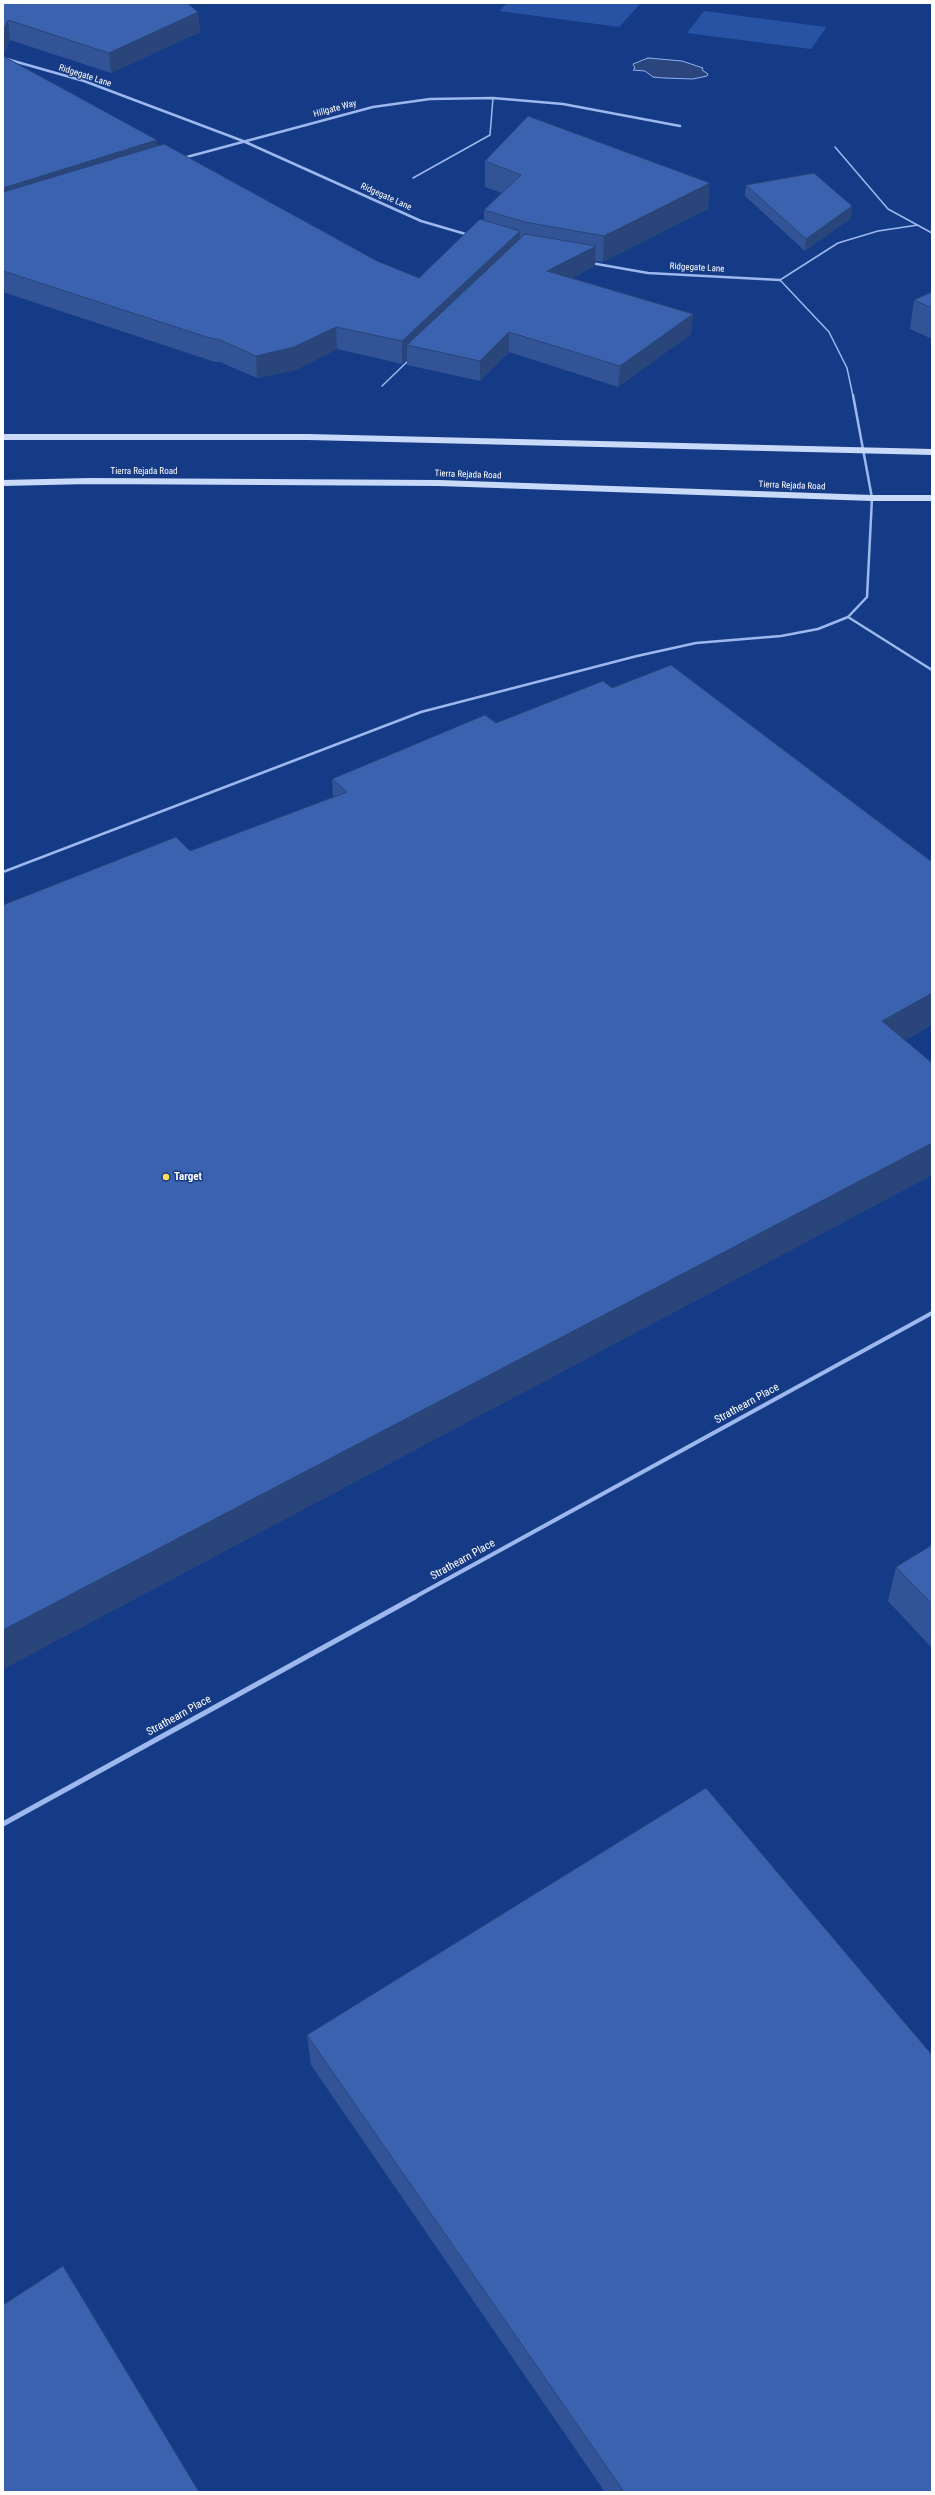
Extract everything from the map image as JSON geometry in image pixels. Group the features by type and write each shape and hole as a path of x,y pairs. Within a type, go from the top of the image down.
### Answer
{"main road":[{"path":"3,437 308,436 864,449 932,452"},
{"name":"Tierra Rejada Road","path":"3,483 90,481 439,483 872,498 932,498"}],"street":[{"name":"Ridgegate Lane","path":"3,58 84,81 243,141 421,221 472,236"},
{"name":"Hillgate Way","path":"177,159 373,107 430,99 494,98 563,104 680,126"},
{"name":"Ridgegate Lane","path":"586,262 648,273 780,280"},
{"name":"Strathearn Place","path":"3,1824 932,1313"}],"lane":[{"path":"413,178 490,135 494,98"},
{"path":"835,147 888,209 932,233"},
{"path":"3,872 421,712 637,656 696,643 781,636 818,629 848,617 867,597 872,498 864,449 847,368 829,332 780,280 838,242 878,231 918,225"},
{"path":"382,386 411,359"},
{"path":"848,617 932,670"}],"shaded area":[{"path":"507,3 641,3 619,27 499,11"},
{"path":"704,11 826,28 811,49 687,33"},
{"path":"648,58 682,61 703,68 702,70 708,74 707,76 693,79 664,78 653,77 645,71 633,70 635,68 633,64"}],"building":[{"path":"3,3 187,3 198,12 109,53 8,20 3,31"},
{"path":"3,56 157,140 3,188"},
{"path":"528,116 710,183 604,236 525,222 484,210 521,175 485,161"},
{"path":"164,144 377,261 419,278 480,219 520,231 402,341 336,327 294,347 256,356 218,339 213,339 3,271 3,192"},
{"path":"814,173 852,206 806,239 746,185"},
{"path":"525,234 596,246 547,271 693,314 620,366 509,332 480,361 407,345"},
{"path":"932,292 932,308 914,300"},
{"path":"671,665 932,862 932,993 882,1021 932,1063 932,1143 3,1630 3,905 176,837 190,851 347,792 332,779 485,715 496,723 603,681 612,688"},
{"path":"932,1545 932,1604 896,1567"},
{"path":"706,1788 932,2055 932,2492 624,2492 307,2035"},
{"path":"63,2266 199,2492 3,2492 3,2305"}],"place":[{"name":"Target","path":"166,1177"}]}
